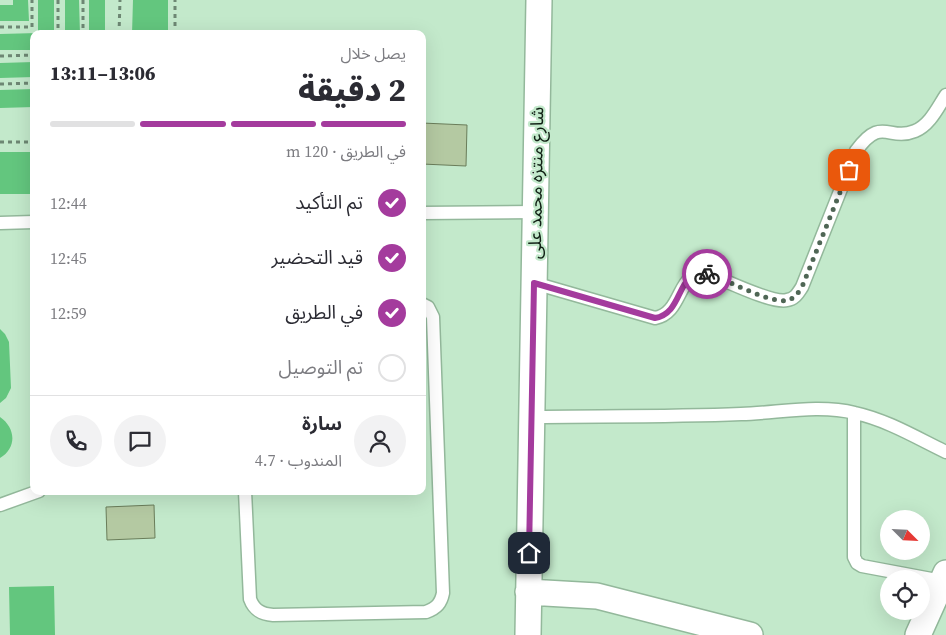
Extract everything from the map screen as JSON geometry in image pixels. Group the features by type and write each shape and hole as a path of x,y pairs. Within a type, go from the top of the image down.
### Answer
{"street":[{"name":"شارع منتزه محمد على","path":"528,635 539,0"},
{"path":"918,635 944,577"},
{"path":"528,592 597,596 618,600 750,635"}],"lane":[{"path":"534,283 655,318 668,314 686,281 697,274 712,275 775,300 793,298 802,287 856,152 862,143 875,133 885,131 905,134 916,131 928,122 946,95"},
{"path":"426,212 535,212"},
{"path":"0,222 30,222"},
{"path":"245,495 250,599 258,611 273,615 426,612 438,606 442,600 443,592 433,317 426,306"},
{"path":"531,417 718,415 833,409 874,418 946,452"},
{"path":"854,413 854,557 862,566 944,577"},
{"path":"0,505 30,494"}],"path":[{"path":"0,27 32,27 32,0"},
{"path":"58,0 58,30"},
{"path":"83,0 83,30"},
{"path":"119,30 120,0"},
{"path":"175,0 175,30"},
{"path":"0,56 30,55"},
{"path":"0,84 30,83"},
{"path":"0,142 30,142"}],"green space":[{"path":"13,0 28,0 29,21 0,21 0,5 13,5"},
{"path":"38,0 54,0 54,30 38,30"},
{"path":"65,0 79,0 80,30 65,30"},
{"path":"89,0 105,0 105,30 89,30"},
{"path":"133,0 168,0 168,30 132,30"},
{"path":"30,33 30,50 0,50 0,34"},
{"path":"30,62 30,77 0,78 0,63"},
{"path":"30,89 30,107 0,108 0,90"},
{"path":"0,152 30,152 30,194 0,194"},
{"path":"0,329 9,342 11,388 6,398 0,403"},
{"path":"0,417 12,432 12,444 6,454 0,458"},
{"path":"54,586 55,635 10,635 9,587"}],"building":[{"path":"426,123 467,125 466,166 426,164"},
{"path":"154,505 155,538 107,540 106,507"}],"way so far":[{"path":"707,274 775,300 781,301 793,298 802,287 849,170"}],"route":[{"path":"529,553 534,283 655,318 668,314 686,281 697,274 707,274"}]}
